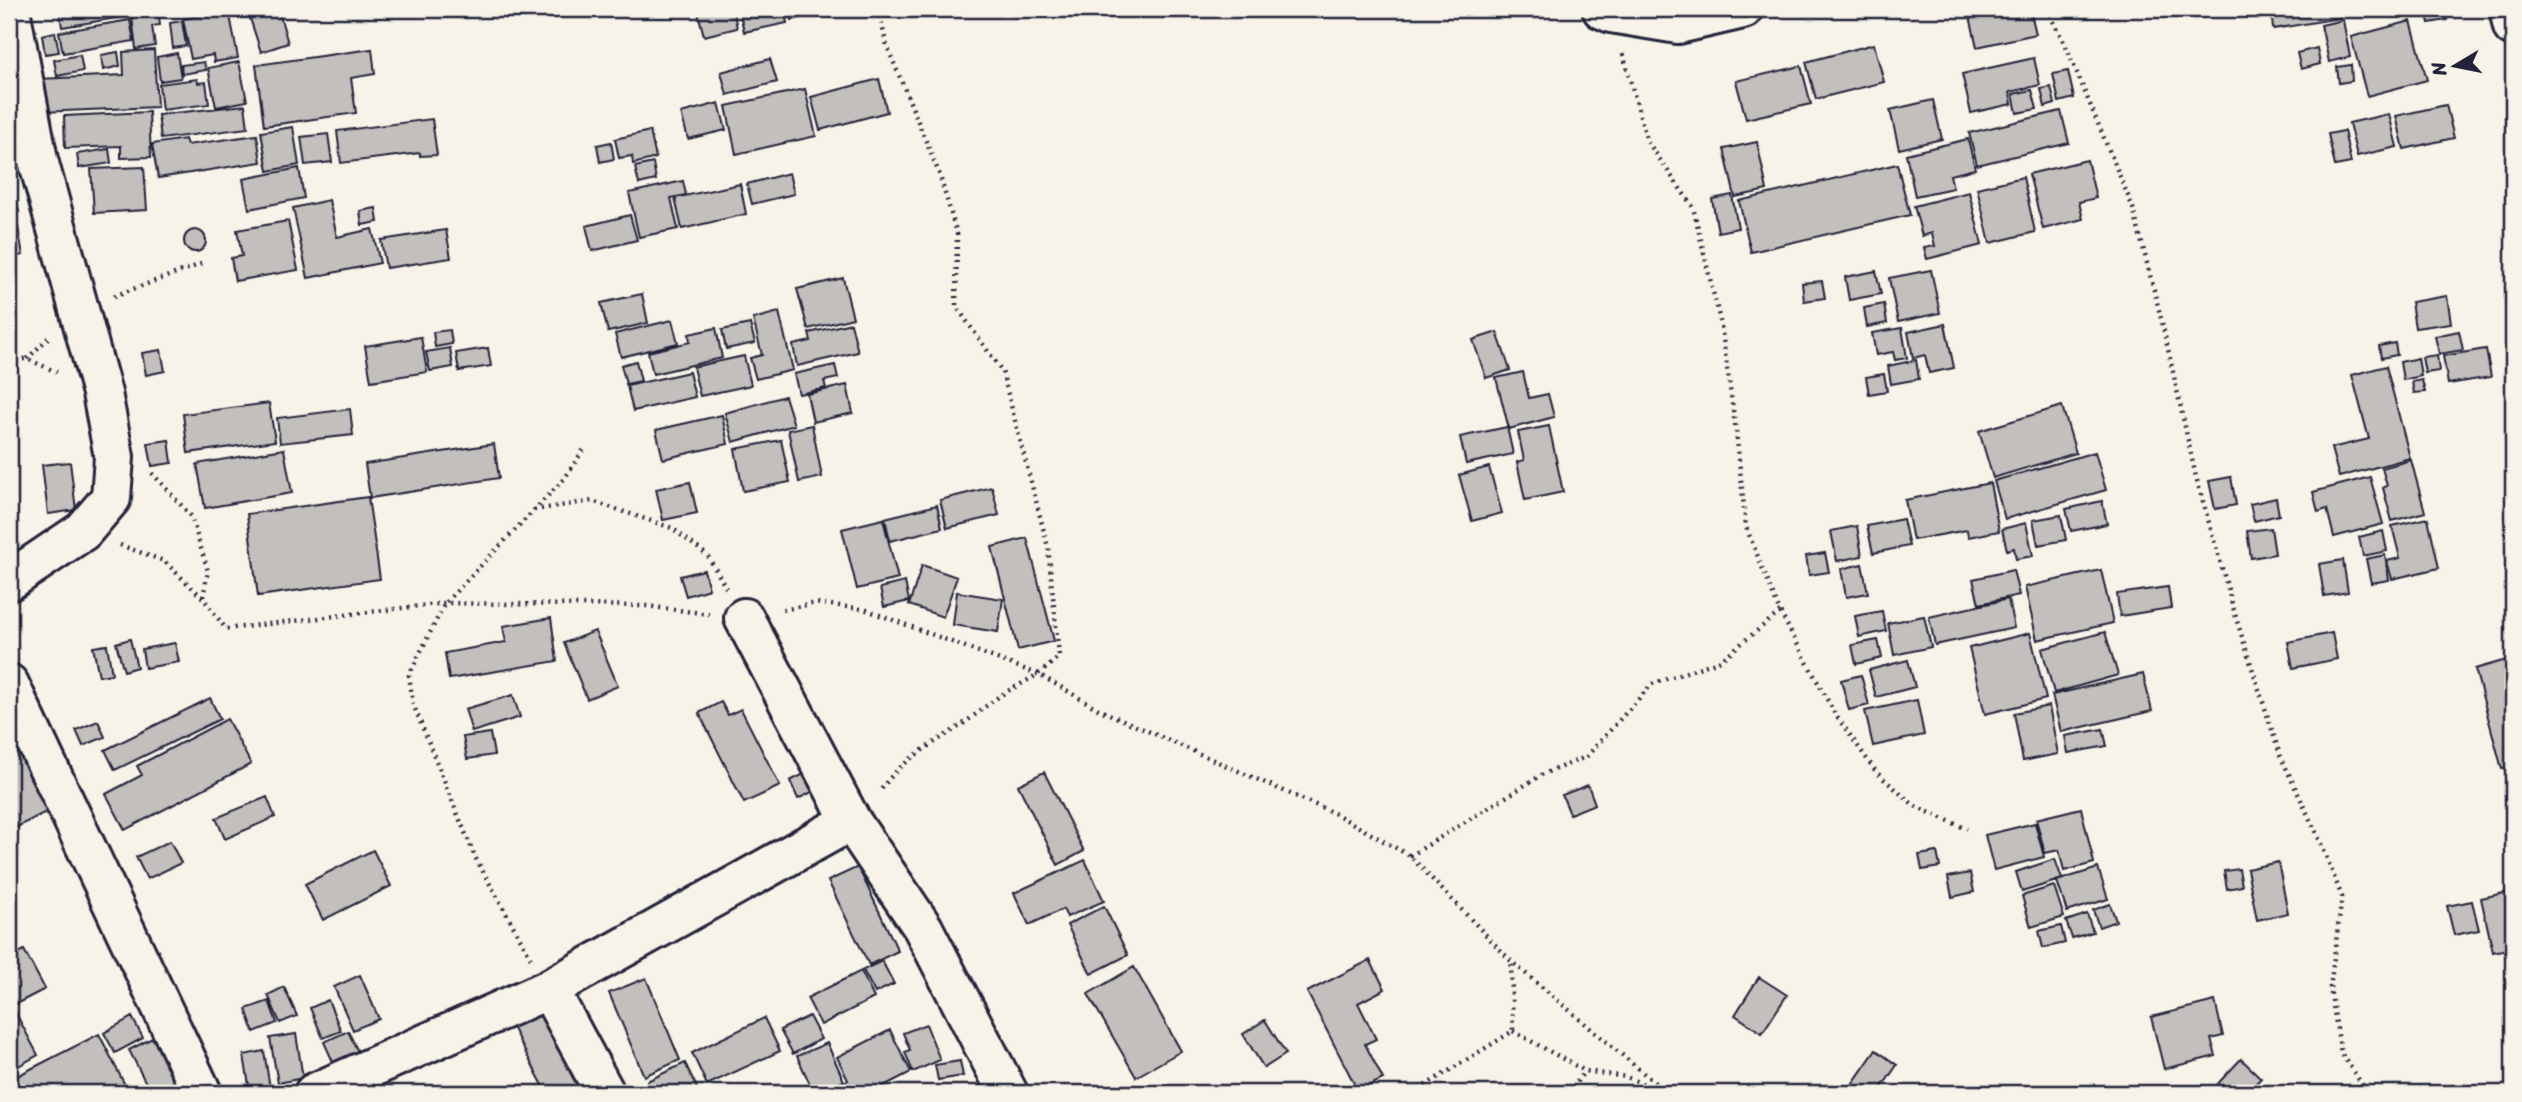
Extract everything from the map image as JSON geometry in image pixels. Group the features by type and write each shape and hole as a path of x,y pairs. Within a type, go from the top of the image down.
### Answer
{"street":[{"path":"9,581 83,531 111,498 114,457 102,393 38,160 10,9"},
{"path":"1606,11 1678,24 1744,9"},
{"path":"2509,9 2513,27"},
{"path":"744,618 851,821 923,928 1008,1093"},
{"path":"9,684 202,1093"},
{"path":"314,1093 549,989 851,821"},
{"path":"549,989 605,1093"}],"path":[{"path":"851,821 874,801 890,776 931,742 956,729 1004,693 1040,675 1059,656 1048,547 1002,371 956,306 957,234 939,173 887,46 878,9"},
{"path":"2046,9 2066,44 2133,208 2162,322 2196,477 2236,621 2280,755 2321,843 2342,897 2330,988 2341,1053 2368,1093"},
{"path":"1606,11 1647,141 1693,207 1721,325 1746,527 1780,612 1835,714 1877,773 1915,806 1967,828"},
{"path":"549,989 475,858 413,704 409,675 445,603 564,479 586,446"},
{"path":"114,457 149,470 191,516 208,571 203,598"},
{"path":"533,510 592,501 672,528 708,556 744,618"},
{"path":"83,531 164,561 203,598 226,629 445,603 646,606 744,618 816,603 864,609 1040,675 1100,709 1336,814 1410,856 1511,961 1667,1093"},
{"path":"1410,856 1543,774 1586,757 1652,684 1721,660 1780,612"},
{"path":"1511,961 1513,1031"},
{"path":"1513,1031 1585,1071 1626,1077 1667,1093"},
{"path":"1413,1093 1513,1031"},
{"path":"1568,1093 1585,1071"}],"building":[{"path":"59,9 128,9 129,16 62,27"},
{"path":"131,9 158,9 160,25 152,26 155,46 136,49"},
{"path":"247,9 278,9 288,43 261,52"},
{"path":"697,9 733,9 737,28 704,36"},
{"path":"739,9 784,9 787,23 744,32"},
{"path":"790,9 842,9 792,20"},
{"path":"1986,9 2030,9 2036,34 1977,47 1969,12"},
{"path":"2271,9 2339,9 2340,18 2273,29"},
{"path":"2426,9 2445,9 2447,20 2429,23"},
{"path":"229,10 238,58 214,62 213,55 191,59 183,19"},
{"path":"130,20 134,41 63,53 59,32"},
{"path":"2343,20 2350,57 2329,62 2321,25"},
{"path":"182,21 186,46 173,48 170,23"},
{"path":"2411,21 2427,80 2367,96 2351,37"},
{"path":"55,32 59,52 45,54 42,35"},
{"path":"1874,44 1884,82 1816,99 1806,62"},
{"path":"2317,48 2320,64 2301,69 2297,53"},
{"path":"372,49 375,74 351,78 356,113 264,126 256,65"},
{"path":"154,50 157,107 41,112 39,79 124,75 123,52"},
{"path":"118,52 120,66 103,70 101,55"},
{"path":"177,53 181,78 160,81 157,57"},
{"path":"80,55 83,71 57,76 54,60"},
{"path":"2034,58 2040,85 2010,92 2012,104 1971,113 1962,74"},
{"path":"770,59 777,82 727,95 721,72"},
{"path":"204,62 206,70 182,74 181,65"},
{"path":"239,62 247,101 216,107 208,68"},
{"path":"2351,65 2352,81 2339,83 2337,67"},
{"path":"1801,66 1811,104 1746,119 1736,81"},
{"path":"2068,71 2074,98 2059,102 2053,74"},
{"path":"197,79 198,83 206,82 209,104 162,110 159,84"},
{"path":"879,79 887,112 820,130 811,97"},
{"path":"2051,87 2055,104 2045,107 2041,89"},
{"path":"805,89 816,136 736,154 726,106"},
{"path":"2032,90 2037,109 2017,113 2013,94"},
{"path":"1933,100 1942,139 1899,149 1890,110"},
{"path":"719,103 726,130 688,139 681,113"},
{"path":"245,105 248,128 161,139 158,115"},
{"path":"2446,105 2454,138 2404,149 2396,116"},
{"path":"2061,111 2069,143 1977,165 1969,133"},
{"path":"149,112 151,157 121,158 121,146 65,148 64,116"},
{"path":"2389,114 2397,147 2357,156 2349,123"},
{"path":"432,119 437,155 420,156 420,153 341,163 337,131"},
{"path":"293,127 299,165 268,171 261,132"},
{"path":"650,131 656,158 633,164 632,156 619,158 615,139"},
{"path":"2344,131 2351,163 2335,166 2328,134"},
{"path":"328,134 332,162 305,165 301,137"},
{"path":"257,135 261,162 158,178 152,144 185,139 187,145"},
{"path":"1968,139 1975,169 1950,175 1953,188 1915,196 1906,154"},
{"path":"611,142 614,159 600,162 597,145"},
{"path":"1757,142 1767,190 1735,197 1724,149"},
{"path":"109,149 111,163 79,168 77,154"},
{"path":"2087,160 2096,198 2079,202 2083,219 2043,229 2029,174"},
{"path":"653,163 656,180 639,184 635,167"},
{"path":"1897,164 1910,215 1751,252 1739,201"},
{"path":"144,167 147,210 94,213 91,169"},
{"path":"299,168 304,198 249,209 243,179"},
{"path":"789,173 794,194 752,204 747,184"},
{"path":"2023,177 2035,232 1990,243 1977,188"},
{"path":"683,181 686,195 671,198 678,229 639,237 629,193"},
{"path":"740,184 746,214 682,229 675,198"},
{"path":"1969,192 1982,245 1927,259 1924,248 1935,246 1932,233 1922,236 1914,206"},
{"path":"15,193 19,212 9,214 9,194"},
{"path":"1732,195 1738,228 1718,232 1712,199"},
{"path":"329,200 337,237 372,229 380,263 308,278 293,208"},
{"path":"376,208 378,222 362,225 360,211"},
{"path":"630,215 637,240 592,251 586,226"},
{"path":"288,221 298,270 235,281 231,258 242,256 237,230"},
{"path":"18,227 23,255 9,258 9,229"},
{"path":"191,230 199,230 206,237 206,245 199,252 191,252 184,245 184,237"},
{"path":"446,230 451,258 386,268 381,240"},
{"path":"1931,270 1940,313 1898,322 1889,278"},
{"path":"1876,271 1881,294 1849,300 1845,277"},
{"path":"843,278 853,318 808,329 797,289"},
{"path":"1822,281 1825,298 1804,301 1802,283"},
{"path":"642,294 648,323 608,332 601,303"},
{"path":"2447,296 2451,323 2415,328 2411,302"},
{"path":"1884,304 1887,323 1867,327 1864,308"},
{"path":"779,312 793,370 756,379 750,358 762,355 753,319"},
{"path":"672,320 678,343 621,357 615,334"},
{"path":"851,323 858,352 797,366 793,345 811,341 809,333"},
{"path":"750,324 755,343 726,349 722,330"},
{"path":"1945,324 1954,368 1929,373 1925,355 1913,358 1908,332"},
{"path":"716,328 722,358 653,374 648,352 690,342 689,334"},
{"path":"1902,328 1907,358 1895,360 1893,352 1876,355 1872,333"},
{"path":"450,330 452,344 435,347 433,332"},
{"path":"2459,331 2463,350 2439,354 2435,336"},
{"path":"1497,332 1510,370 1486,378 1473,340"},
{"path":"421,337 427,372 371,381 365,346"},
{"path":"2395,343 2397,355 2381,358 2379,346"},
{"path":"450,348 453,367 430,371 426,352"},
{"path":"488,348 491,366 459,371 456,353"},
{"path":"2486,349 2491,377 2448,384 2443,356"},
{"path":"161,350 165,371 146,375 142,353"},
{"path":"2437,355 2439,371 2425,373 2422,357"},
{"path":"744,356 751,385 700,396 693,367"},
{"path":"2418,358 2421,376 2403,380 2400,362"},
{"path":"1916,360 1919,379 1891,384 1888,366"},
{"path":"636,361 641,381 626,384 621,365"},
{"path":"835,365 838,378 824,381 826,388 799,394 794,374"},
{"path":"2386,366 2410,458 2339,477 2331,448 2369,439 2352,375"},
{"path":"689,372 695,397 633,411 627,386"},
{"path":"1523,372 1529,398 1548,394 1554,417 1509,429 1496,378"},
{"path":"1884,374 1887,391 1869,394 1866,377"},
{"path":"2422,380 2425,392 2414,393 2412,382"},
{"path":"847,385 853,413 813,422 807,394"},
{"path":"785,396 794,425 733,442 725,413"},
{"path":"269,403 275,441 188,453 183,414"},
{"path":"2062,406 2076,453 1993,478 1979,431"},
{"path":"350,409 353,435 280,443 277,418"},
{"path":"722,415 728,444 663,459 656,430"},
{"path":"812,425 822,477 799,482 788,430"},
{"path":"1549,426 1563,492 1525,500 1517,462 1524,460 1518,432"},
{"path":"1507,427 1513,454 1466,464 1460,437"},
{"path":"169,440 172,463 152,466 148,443"},
{"path":"781,440 790,482 743,491 735,449"},
{"path":"494,444 499,478 370,498 365,464"},
{"path":"284,449 292,493 205,508 197,464"},
{"path":"2095,452 2106,490 2005,519 1994,481"},
{"path":"2411,460 2425,512 2392,521 2383,488 2387,486 2382,468"},
{"path":"70,462 76,510 48,514 42,465"},
{"path":"1489,467 1502,513 1472,521 1459,475"},
{"path":"2231,477 2236,505 2215,509 2209,481"},
{"path":"2370,477 2383,524 2334,537 2327,509 2318,512 2313,492"},
{"path":"690,482 697,513 663,520 656,489"},
{"path":"1990,483 1999,531 1968,537 1967,530 1913,540 1905,500"},
{"path":"992,487 999,515 947,528 940,500"},
{"path":"368,497 380,579 258,596 247,514"},
{"path":"2276,498 2279,515 2254,521 2250,504"},
{"path":"2102,501 2107,524 2071,531 2066,509"},
{"path":"937,505 942,528 890,541 885,518"},
{"path":"2061,515 2066,540 2038,545 2033,520"},
{"path":"2428,518 2439,568 2392,579 2387,561 2400,558 2392,526"},
{"path":"883,519 898,579 857,589 842,529"},
{"path":"1903,519 1909,546 1873,553 1867,526"},
{"path":"2026,523 2033,556 2016,559 2014,548 2007,550 2002,529"},
{"path":"1857,526 1862,556 1837,561 1831,531"},
{"path":"2271,528 2275,554 2251,558 2247,531"},
{"path":"2383,531 2387,551 2363,556 2359,537"},
{"path":"1027,538 1054,641 1018,650 992,547"},
{"path":"1825,553 1829,572 1809,575 1806,556"},
{"path":"2385,555 2389,580 2371,583 2366,559"},
{"path":"2343,560 2348,592 2324,596 2319,564"},
{"path":"1862,564 1868,593 1846,597 1841,569"},
{"path":"922,565 957,577 943,617 909,605"},
{"path":"704,570 709,589 686,596 680,576"},
{"path":"2013,570 2019,595 1979,604 1973,579"},
{"path":"2101,570 2113,623 2037,640 2025,587"},
{"path":"905,582 909,601 884,607 880,588"},
{"path":"2168,587 2171,608 2120,616 2117,594"},
{"path":"957,592 1003,599 998,632 953,625"},
{"path":"2008,599 2014,628 1935,645 1929,617"},
{"path":"1882,611 1886,631 1859,637 1855,616"},
{"path":"1924,616 1931,647 1894,655 1888,623"},
{"path":"551,618 557,661 449,679 445,653 506,642 503,626"},
{"path":"595,631 618,686 587,699 564,643"},
{"path":"2105,632 2118,675 2054,693 2042,649"},
{"path":"2030,633 2046,699 1985,714 1969,648"},
{"path":"2332,633 2337,659 2293,668 2288,642"},
{"path":"130,639 137,667 124,671 116,643"},
{"path":"1878,640 1882,658 1856,664 1852,645"},
{"path":"175,643 179,662 145,668 142,649"},
{"path":"107,645 112,674 99,676 93,647"},
{"path":"2513,658 2513,766 2502,769 2475,669"},
{"path":"1908,660 1915,687 1876,697 1869,670"},
{"path":"2143,674 2152,711 2061,732 2052,695"},
{"path":"1861,675 1869,705 1849,710 1841,680"},
{"path":"513,695 520,717 472,732 465,709"},
{"path":"210,698 220,719 115,770 105,750"},
{"path":"1917,700 1924,735 1873,746 1865,711"},
{"path":"721,702 728,715 741,709 780,786 744,803 699,713"},
{"path":"2049,706 2058,754 2023,761 2014,713"},
{"path":"227,719 251,764 125,830 106,794 142,775 137,766"},
{"path":"98,721 105,737 83,746 76,730"},
{"path":"2103,729 2107,746 2068,753 2065,736"},
{"path":"490,733 494,755 467,759 463,737"},
{"path":"15,742 50,810 9,831 9,745"},
{"path":"808,772 816,790 798,799 790,781"},
{"path":"1044,772 1084,851 1058,865 1018,785"},
{"path":"1588,785 1595,804 1570,814 1562,795"},
{"path":"267,797 275,817 225,839 216,818"},
{"path":"2081,808 2094,863 2064,871 2059,850 2045,853 2036,819"},
{"path":"2035,823 2044,857 1994,870 1985,835"},
{"path":"170,841 181,863 147,879 136,857"},
{"path":"373,850 391,886 323,920 305,884"},
{"path":"1937,852 1940,867 1922,870 1919,855"},
{"path":"2055,859 2062,879 2022,892 2016,872"},
{"path":"1085,860 1104,901 1067,917 1063,909 1029,925 1014,893"},
{"path":"2278,862 2288,913 2257,920 2247,869"},
{"path":"858,867 898,951 869,965 828,881"},
{"path":"2098,868 2108,899 2067,912 2057,881"},
{"path":"2239,869 2242,886 2227,889 2224,871"},
{"path":"1970,873 1974,892 1952,897 1948,877"},
{"path":"2054,886 2064,917 2031,927 2022,896"},
{"path":"2513,891 2513,948 2493,952 2481,898"},
{"path":"2472,901 2479,930 2454,935 2447,906"},
{"path":"2110,904 2116,921 2099,927 2093,910"},
{"path":"1104,906 1128,955 1091,974 1067,925"},
{"path":"2087,914 2093,932 2072,938 2066,921"},
{"path":"2061,926 2065,943 2043,948 2039,931"},
{"path":"24,950 45,989 12,1006 38,1055 11,1070 9,958"},
{"path":"1370,960 1385,989 1358,1003 1376,1039 1365,1044 1383,1079 1358,1091 1307,992"},
{"path":"882,961 894,984 875,993 863,970"},
{"path":"1134,967 1181,1051 1136,1077 1088,994"},
{"path":"861,971 874,998 821,1025 807,998"},
{"path":"360,975 379,1019 353,1030 334,987"},
{"path":"1759,977 1787,995 1762,1033 1735,1015"},
{"path":"646,978 680,1060 644,1076 609,993"},
{"path":"284,987 297,1016 280,1023 268,995"},
{"path":"328,1000 341,1031 323,1038 310,1008"},
{"path":"269,1001 277,1023 254,1032 246,1009"},
{"path":"2215,1001 2223,1036 2211,1039 2216,1056 2164,1069 2151,1017"},
{"path":"539,1012 582,1093 547,1093 512,1027"},
{"path":"809,1016 821,1039 793,1054 780,1030"},
{"path":"132,1017 143,1038 115,1053 104,1033"},
{"path":"764,1018 780,1051 707,1085 692,1053"},
{"path":"1265,1020 1286,1054 1264,1068 1243,1034"},
{"path":"926,1024 940,1060 913,1072 905,1052 910,1050 903,1033"},
{"path":"890,1030 911,1072 870,1093 849,1093 843,1083 848,1080 837,1057"},
{"path":"348,1031 359,1054 334,1064 324,1042"},
{"path":"99,1034 129,1093 24,1093 15,1077"},
{"path":"296,1034 303,1078 278,1083 270,1038"},
{"path":"156,1036 186,1093 151,1093 129,1050"},
{"path":"827,1043 844,1081 833,1086 836,1093 814,1093 797,1056"},
{"path":"1876,1050 1897,1065 1878,1093 1846,1093"},
{"path":"264,1051 270,1088 250,1092 244,1055"},
{"path":"2241,1059 2261,1078 2247,1093 2209,1093"},
{"path":"960,1061 963,1076 938,1080 935,1065"},
{"path":"685,1063 697,1088 687,1093 653,1093 647,1081"}]}
